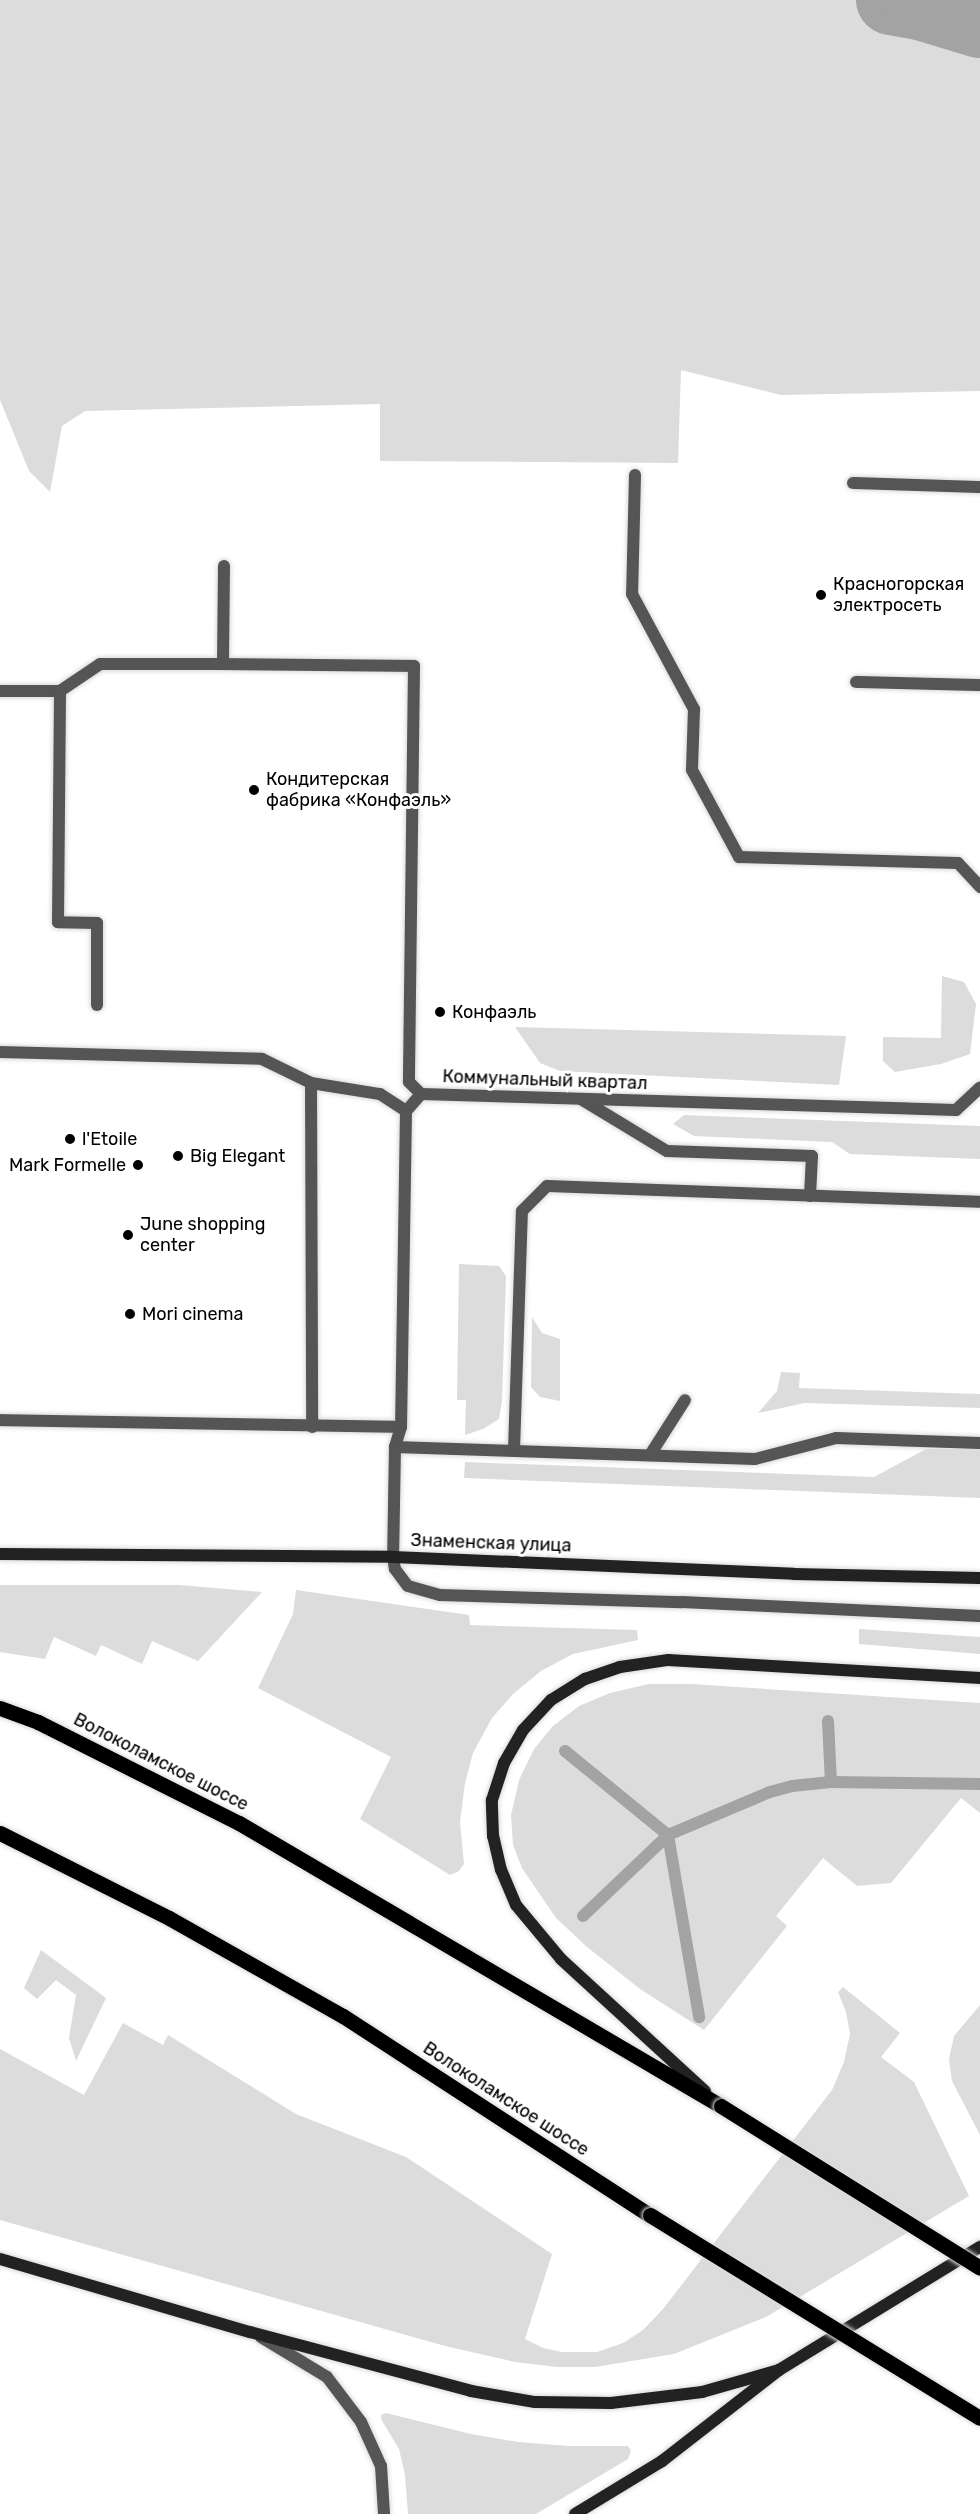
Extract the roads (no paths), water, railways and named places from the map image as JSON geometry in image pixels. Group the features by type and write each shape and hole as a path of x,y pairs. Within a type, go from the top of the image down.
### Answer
{"main road":[{"name":"Знаменская улица","path":"0,1554 393,1557 794,1574 980,1578"},
{"path":"721,2106 561,1959 516,1905 501,1870 493,1836 492,1800 504,1762 523,1730 551,1700 585,1679 620,1667 668,1660 980,1678"},
{"name":"Волоколамское шоссе","path":"0,1708 38,1722 239,1823 721,2106 980,2268"},
{"name":"Волоколамское шоссе","path":"0,1833 169,1918 343,2016 650,2215 980,2418"},
{"path":"575,2514 662,2461 779,2370 980,2247"},
{"path":"0,2259 250,2332 471,2391 535,2402 611,2403 702,2392 779,2370"}],"street":[{"path":"635,475 632,594 694,709 692,770 739,857 958,863 980,887"},
{"path":"853,483 980,487"},
{"path":"223,664 224,566"},
{"path":"0,691 60,691 100,664 414,666 409,1082 421,1094"},
{"path":"856,682 980,686"},
{"path":"60,691 58,922 98,923 97,1005"},
{"path":"0,1052 262,1059 311,1083 380,1094 406,1111 401,1427 395,1447 393,1557 395,1569 408,1586 440,1594 682,1602 980,1616"},
{"path":"311,1083 312,1427"},
{"name":"Коммунальный квартал","path":"406,1111 421,1094 956,1110 980,1088"},
{"path":"581,1099 667,1150 812,1156 810,1196"},
{"path":"514,1450 522,1211 547,1186 980,1202"},
{"path":"650,1455 685,1400"},
{"path":"0,1420 401,1427"},
{"path":"395,1447 755,1459 836,1437 980,1443"},
{"path":"250,2332 291,2354 327,2378 361,2422 381,2466 384,2514"}],"waterway":[{"path":"891,0 920,5 980,23"},
{"path":"828,1721 831,1782"},
{"path":"565,1751 668,1835 699,2017"},
{"path":"583,1916 668,1835 770,1792 792,1786 831,1782 980,1784"}],"place":[{"name":"Красногорская электросеть","path":"821,595"},
{"name":"Кондитерская фабрика «Конфаэль»","path":"254,790"},
{"name":"Конфаэль","path":"440,1012"},
{"name":"l'Etoile","path":"70,1139"},
{"name":"Big Elegant","path":"178,1156"},
{"name":"Mark Formelle","path":"138,1165"},
{"name":"June shopping center","path":"128,1235"},
{"name":"Mori cinema","path":"130,1314"}]}
